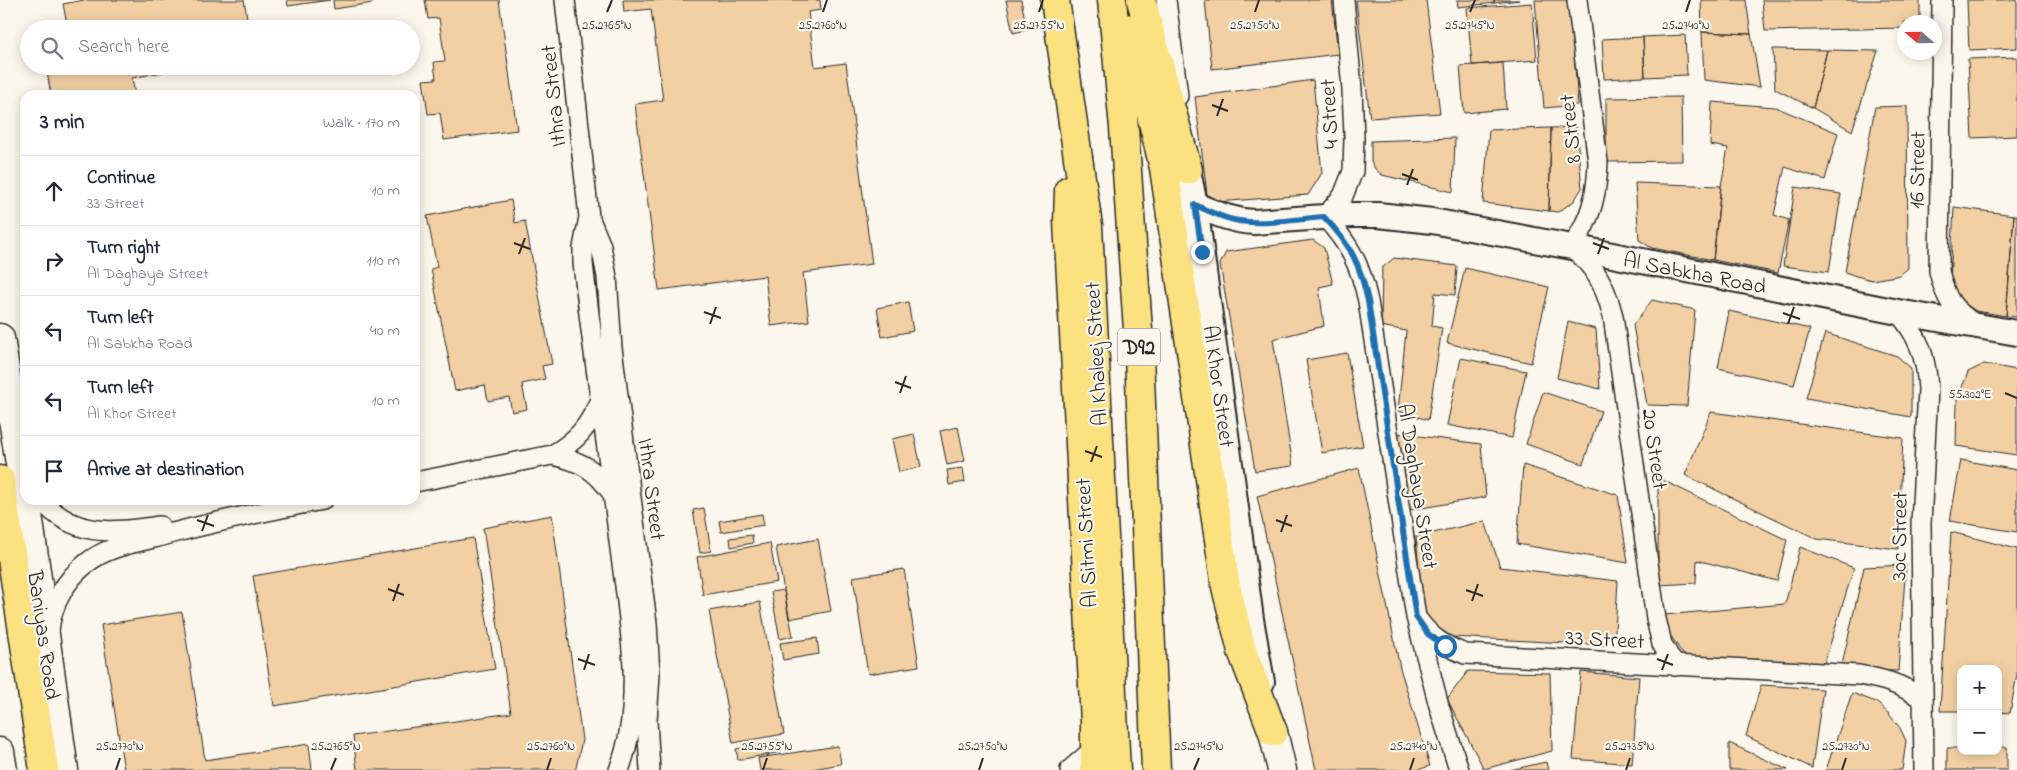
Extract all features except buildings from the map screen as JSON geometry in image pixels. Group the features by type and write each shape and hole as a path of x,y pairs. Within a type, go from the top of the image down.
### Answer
{"main road":[{"name":"Al Khaleej Street","path":"1055,0 1088,226 1116,770"},
{"name":"Al Khaleej Street","path":"1112,0 1124,128 1138,330 1156,770"},
{"path":"1116,0 1132,45 1164,168 1226,587 1242,651 1273,732"},
{"path":"1141,0 1188,170"},
{"name":"Al Sitmi Street","path":"1071,106 1068,222 1095,759"},
{"path":"0,338 20,502"},
{"path":"20,505 44,770"},
{"name":"Baniyas Road","path":"27,505 64,770"},
{"name":"Al Khor Street","path":"1273,732 1282,770"},
{"path":"0,752 3,770"}],"street":[{"name":"Ithra Street","path":"565,0 589,217 601,246 607,277 612,348 647,623 650,674 647,721 650,770"},
{"name":"Al Khor Street","path":"1166,0 1251,619 1273,732"},
{"name":"4 Street","path":"1324,217 1343,196 1353,171 1354,127 1344,0"},
{"name":"8 Street","path":"1572,247 1585,228 1593,207 1597,185 1598,162 1577,0"},
{"name":"16 Street","path":"1942,0 1938,272 1944,294 1958,313 1977,325"},
{"name":"Al Sabkha Road","path":"1195,205 1223,217 1238,221 1254,222 1378,215 1406,217 1572,247 1898,312 2017,333"},
{"name":"Ithra Street","path":"589,217 583,248 583,264 599,402 613,494 632,660 630,720 627,744 619,770"},
{"name":"Al Daghaya Street","path":"1324,217 1341,234 1357,261 1367,293 1416,617 1439,706 1459,770"},
{"name":"20 Street","path":"1572,247 1588,261 1600,277 1608,296 1613,316 1657,625 1662,644 1675,666"},
{"name":"30c Street","path":"1898,312 1912,328 1921,347 1927,368 1928,389 1921,523 1921,698 1924,770"},
{"path":"420,481 552,455 568,446 582,434 592,419 599,402"},
{"path":"552,455 570,459 588,467 602,479 613,494"},
{"path":"45,505 66,520 104,532 220,520"},
{"path":"47,647 49,623 57,600 70,579 87,562 107,551 220,520 296,505"},
{"name":"33 Street","path":"1416,617 1428,634 1445,646 1464,654 1859,675 1892,682 1908,689 1921,698"},
{"path":"1070,770 1095,759"}],"route":[{"path":"1202,252 1195,205 1238,221 1254,222 1324,217 1341,234 1357,261 1363,277 1368,301 1416,617 1428,634 1445,646"}]}
